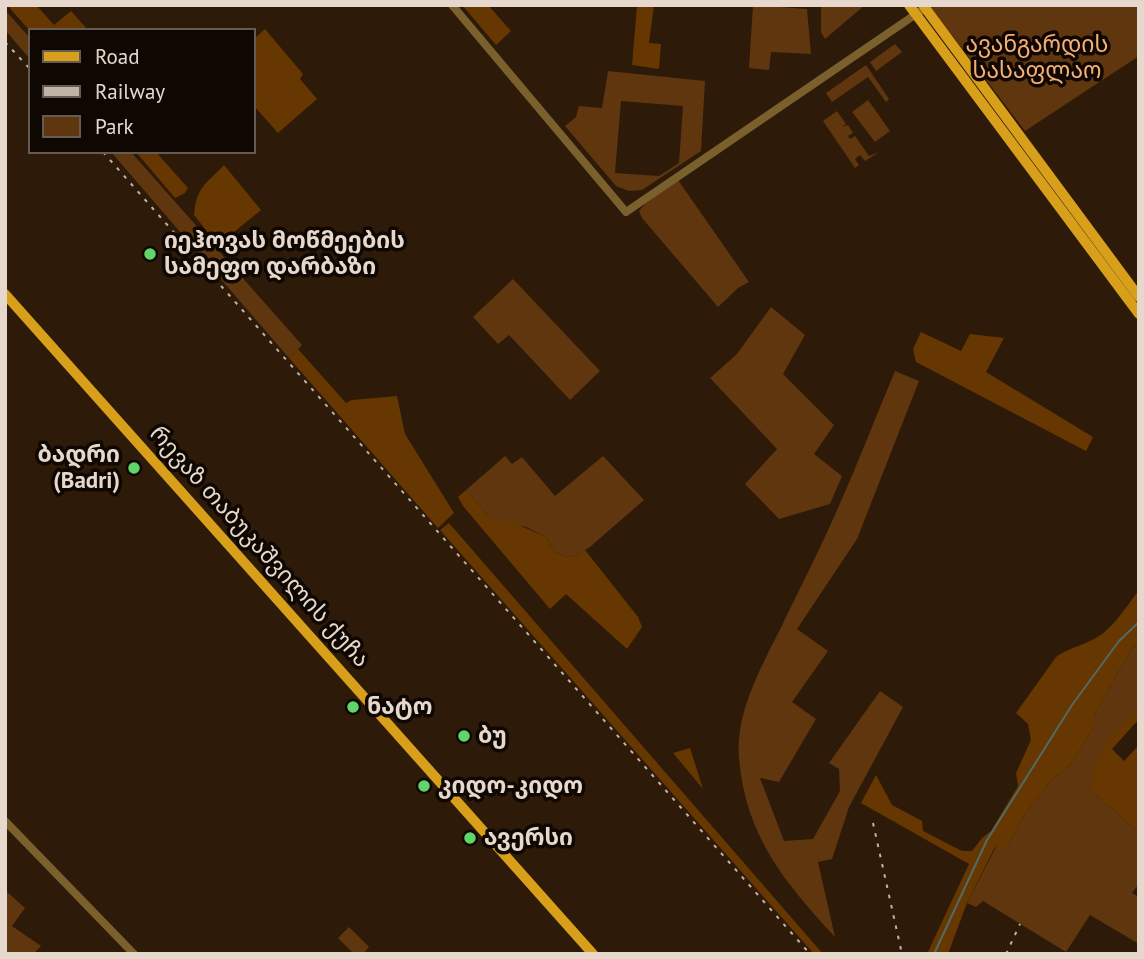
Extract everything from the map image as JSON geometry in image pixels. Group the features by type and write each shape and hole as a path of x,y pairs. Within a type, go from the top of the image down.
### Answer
{"main road":[{"path":"918,8 1139,297"},
{"path":"918,8 1139,314"},
{"name":"რევაზ თაბუკაშვილის ქუჩა","path":"5,294 593,954"}],"street":[{"path":"452,5 626,212 918,8"},
{"path":"5,821 134,954"}],"green space":[{"path":"753,5 807,9 811,54 771,52 769,70 749,68"},
{"path":"821,5 865,5 825,39 821,32"},
{"name":"ავანგარდის სასაფლაო","path":"929,5 1139,5 1139,56 1025,131"},
{"path":"5,10 28,36 28,57 5,30"},
{"path":"895,44 902,52 876,71 870,62"},
{"path":"866,65 889,99 886,102 868,77 832,102 826,93"},
{"path":"608,71 705,81 701,151 642,190 629,191 616,186 565,126 576,117 579,106 602,108","holes":["621,101 683,106 679,163 659,176 615,173"]},
{"path":"868,100 890,131 875,142 852,112"},
{"path":"837,111 846,124 842,127 848,125 853,133 848,136 850,139 855,136 869,156 879,152 865,161 860,155 855,159 859,165 855,168 823,121"},
{"path":"113,154 133,154 302,345 289,358"},
{"path":"678,180 749,282 738,288 718,307 642,218 639,211"},
{"path":"513,279 600,371 570,400 509,335 498,344 473,317"},
{"path":"771,307 805,335 783,374 834,425 814,454 842,476 830,504 779,519 745,484 777,449 710,378 737,354"},
{"path":"895,371 919,381 857,539 797,629 828,651 792,702 816,719 779,782 760,778 784,841 813,839 840,791 839,769 829,763 880,691 903,707 849,807 832,859 818,862 835,937 784,877 759,834 743,786 739,740 753,686 832,522"},
{"path":"505,456 512,464 522,457 555,496 603,456 644,500 590,547 575,556 567,557 555,552 546,537 526,527 490,518 466,490"},
{"path":"1139,641 1139,706 1132,719 1109,738 1090,790 1139,832 1139,884 1132,893 1139,897 1139,944 1090,915 1066,952 983,901 976,907 967,903 996,847 1007,847 1022,818 1050,781 1071,764 1094,727 1094,715 1132,648"},
{"path":"5,890 25,908 12,926 41,946 33,954 5,954"},
{"path":"349,927 369,947 363,954 354,954 338,938"}],"shaded area":[{"path":"7,5 36,5 54,25 71,11 86,28 28,28"},
{"path":"462,5 488,5 511,31 496,45"},
{"path":"637,5 654,5 649,43 661,44 659,69 632,65"},
{"path":"265,29 303,74 300,79 317,99 278,133 256,108 256,37"},
{"path":"138,154 158,154 188,188 185,193 175,198"},
{"path":"224,165 261,210 218,245 194,215 200,192"},
{"path":"921,332 961,351 970,334 1004,338 986,372 1093,437 1086,451 916,362 913,349"},
{"path":"298,349 346,403 352,400 397,396 405,434 454,513 438,528 289,358"},
{"path":"466,490 490,518 512,522 546,537 555,552 567,557 585,550 638,617 642,627 627,649 566,594 550,609 463,506 458,497"},
{"path":"449,523 823,954 814,954 440,530"},
{"path":"1139,590 1139,641 1132,648 1094,715 1094,727 1071,764 1050,781 1022,818 1007,847 1002,851 995,847 967,903 948,954 927,954 969,864 861,803 876,775 892,805 922,821 923,831 962,851 972,851 991,831 1018,786 1016,773 1031,740 1028,724 1016,713 1056,657 1099,636 1118,618"},
{"path":"1139,706 1139,719 1112,749 1124,761 1139,745 1139,832 1090,790 1106,743"},
{"path":"690,748 703,789 673,753"}],"waterway":[{"path":"934,954 987,840 1072,705 1119,641 1139,622"}],"railway":[{"path":"5,42 28,67"},
{"path":"105,154 810,954"},
{"path":"873,823 902,954"},
{"path":"1006,954 1020,924"}],"place":[{"name":"იეჰოვას მოწმეების სამეფო დარბაზი","path":"150,254"},
{"name":"ბადრი (Badri)","path":"134,468"},
{"name":"ნატო","path":"353,707"},
{"name":"ბუ","path":"464,736"},
{"name":"კიდო-კიდო","path":"424,786"},
{"name":"ავერსი","path":"470,838"}]}
